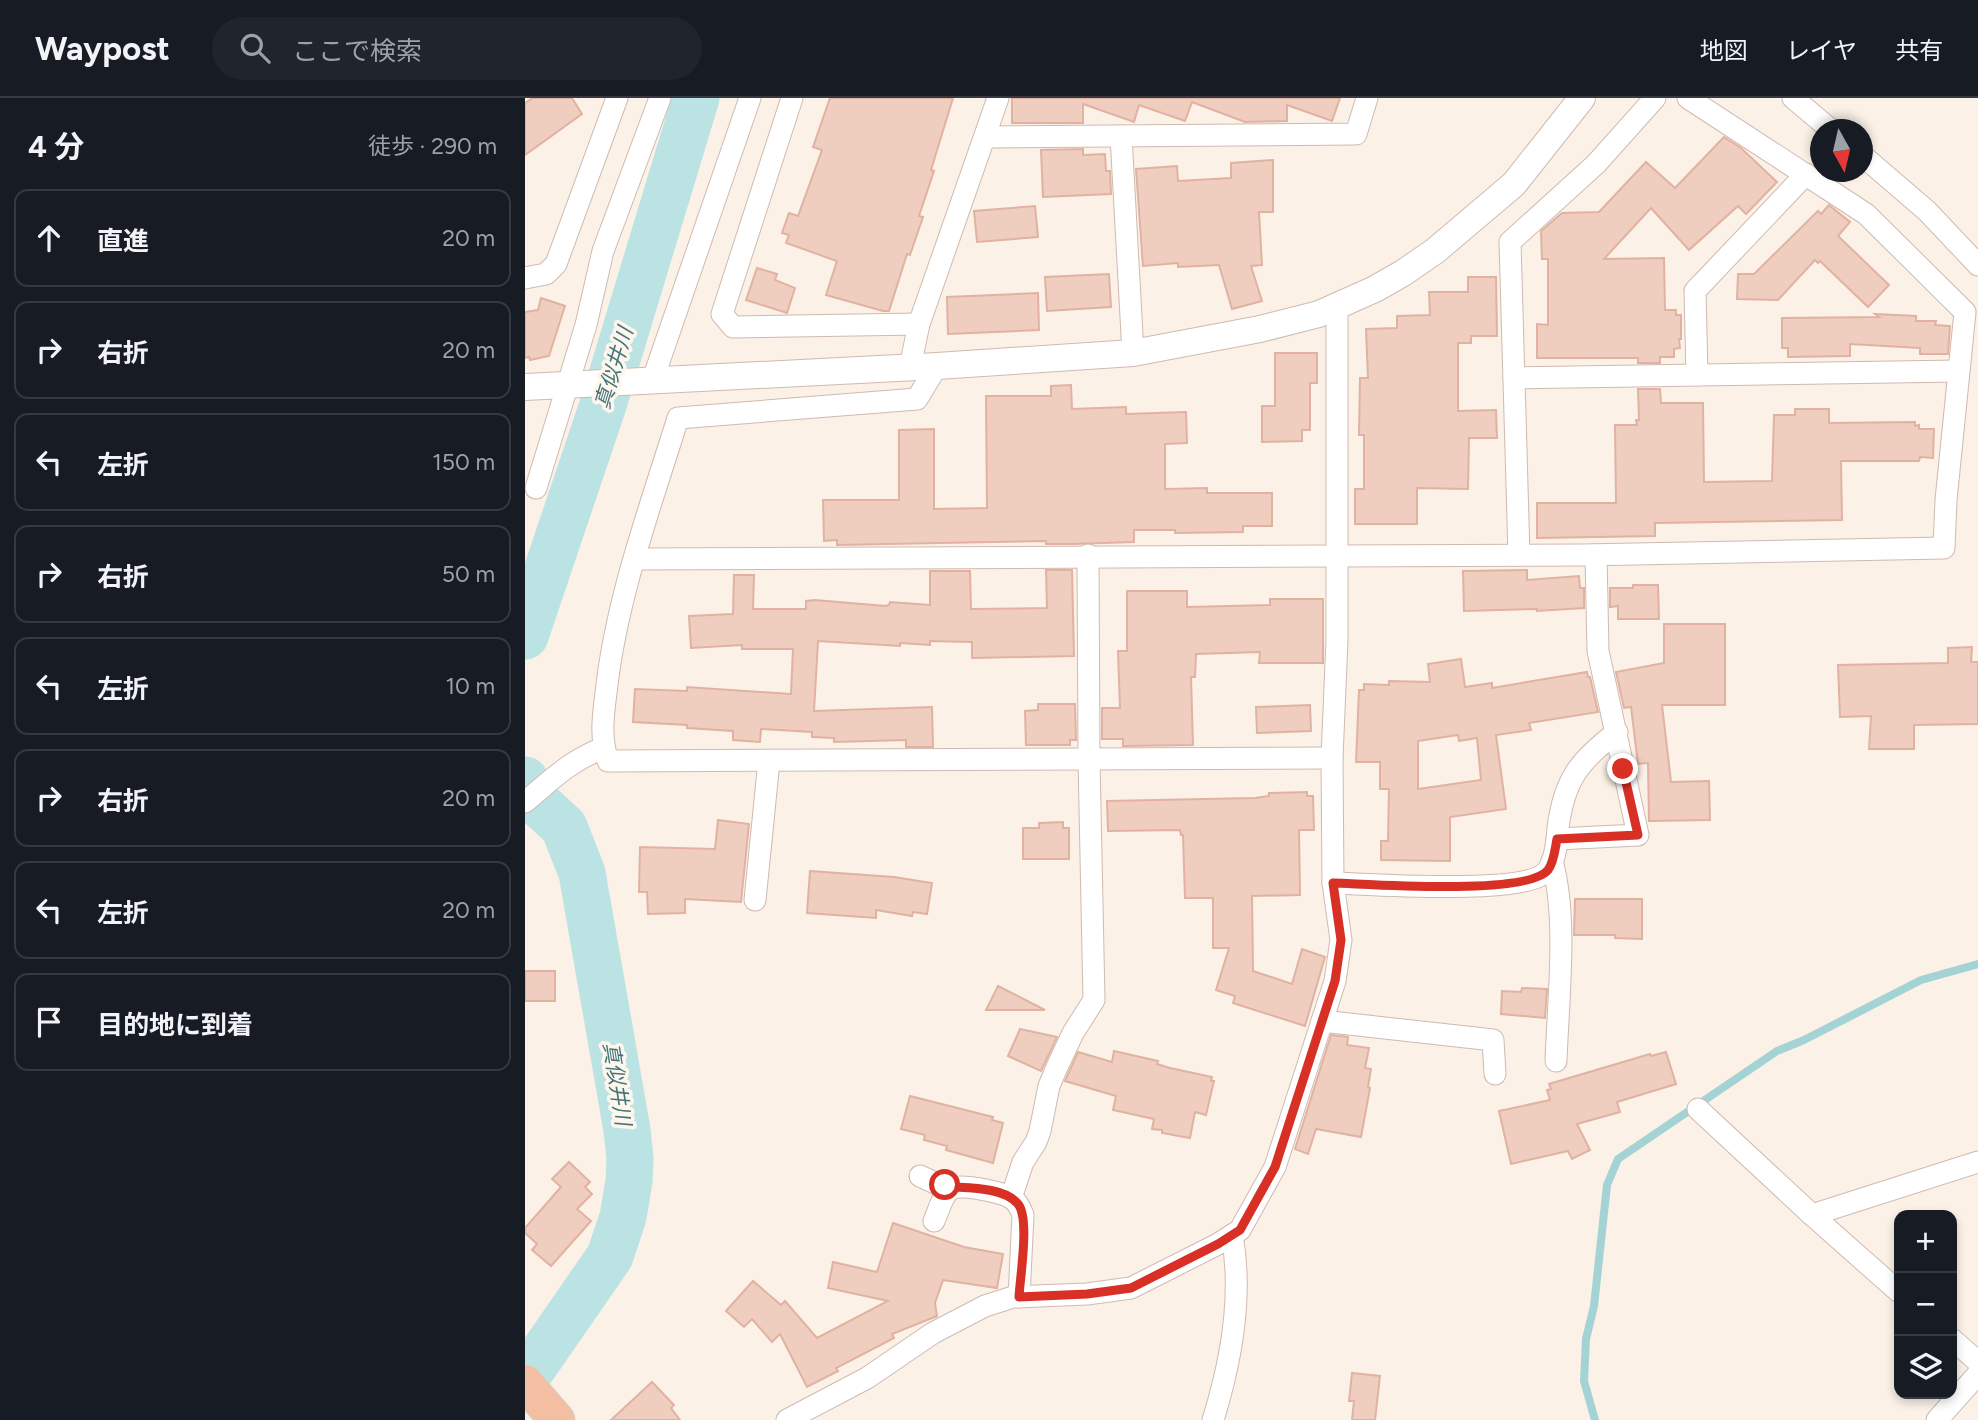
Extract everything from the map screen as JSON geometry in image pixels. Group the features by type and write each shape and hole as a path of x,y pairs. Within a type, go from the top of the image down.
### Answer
{"highway":[{"path":"529,1388 557,1420"}],"street":[{"path":"525,278 546,274 556,264 617,98"},
{"path":"537,488 571,384 603,251 660,98"},
{"path":"653,379 750,98"},
{"path":"792,98 722,314 733,327 919,324"},
{"path":"910,367 919,324 997,98"},
{"path":"985,137 1356,134 1367,98"},
{"path":"525,387 937,366 1133,352 1260,329 1337,307 1403,274 1435,251 1514,184 1583,98"},
{"path":"1519,555 1510,242 1596,164 1655,98"},
{"path":"634,559 1089,555 1596,555 1944,548 1946,500 1965,312 1866,214 1688,98"},
{"path":"1793,98 1818,119"},
{"path":"1121,136 1133,352"},
{"path":"1873,165 1927,211 1978,265"},
{"path":"1697,374 1695,290 1806,174"},
{"path":"787,1420 867,1378 955,1321 985,1306 1019,1297 1087,1294 1131,1288 1218,1244 1240,1230 1275,1167 1335,981 1341,940 1333,883 1332,758 1338,555 1337,307"},
{"path":"937,366 917,400 678,418 634,559 608,666 603,716 604,748 608,761 1332,758"},
{"path":"1514,377 1959,371"},
{"path":"1011,1198 1023,1162 1040,1131 1049,1086 1073,1033 1094,1000 1089,760 1089,555"},
{"path":"1557,839 1638,835 1598,651 1596,555"},
{"path":"1333,883 1489,887 1537,878 1548,871 1552,861 1561,803 1573,777 1582,761 1617,732"},
{"path":"525,802 578,758 604,748"},
{"path":"755,900 769,761"},
{"path":"1552,861 1556,875 1560,936 1556,1061"},
{"path":"1322,1021 1493,1040 1495,1074"},
{"path":"1698,1109 1894,1288"},
{"path":"1812,1215 1978,1162"},
{"path":"921,1176 950,1189"},
{"path":"934,1221 947,1191 954,1187 972,1188 1011,1198 1019,1205 1023,1215 1019,1297"},
{"path":"1213,1420 1228,1362 1235,1304 1235,1253 1231,1235"},
{"path":"1957,1343 1978,1362"},
{"path":"1937,1420 1978,1374"}],"building":[{"path":"533,98 572,98 582,114 525,155 525,103"},
{"path":"830,98 953,98 919,216 923,217 910,255 907,254 889,311 826,295 837,261 786,243 789,235 782,233 789,213 798,216 822,150 813,147"},
{"path":"1012,98 1340,98 1332,121 1287,105 1287,121 1245,122 1192,102 1185,121 1139,105 1134,122 1083,104 1083,123 1012,123"},
{"path":"1724,137 1741,148 1777,182 1746,214 1738,206 1689,250 1651,208 1604,259 1664,258 1665,310 1676,310 1676,315 1681,315 1680,348 1674,349 1674,357 1660,357 1660,363 1638,363 1638,358 1537,358 1537,324 1548,325 1548,259 1542,259 1541,231 1562,213 1599,212 1646,162 1675,188"},
{"path":"1083,149 1083,155 1105,154 1106,171 1110,171 1111,194 1043,197 1041,150"},
{"path":"1273,160 1273,212 1259,212 1262,265 1251,266 1262,301 1232,309 1219,265 1178,267 1178,263 1143,266 1136,169 1177,166 1178,181 1231,178 1231,163"},
{"path":"1829,205 1850,222 1838,236 1889,285 1868,307 1820,261 1818,263 1815,260 1778,300 1737,299 1738,274 1754,274 1818,211 1821,214"},
{"path":"1035,206 1038,237 977,242 974,211"},
{"path":"757,268 777,274 775,280 795,288 787,313 746,300"},
{"path":"1109,274 1111,307 1047,311 1045,277"},
{"path":"1468,277 1496,277 1497,336 1471,336 1471,343 1458,343 1458,411 1496,410 1497,438 1469,438 1468,489 1417,488 1417,524 1355,524 1355,489 1364,489 1364,435 1359,435 1360,378 1368,378 1366,329 1397,328 1397,316 1430,315 1429,292 1468,292"},
{"path":"1038,293 1039,330 948,334 947,297"},
{"path":"541,298 565,306 549,356 530,360 529,357 525,358 525,312 538,310"},
{"path":"1875,314 1916,316 1916,321 1936,321 1935,325 1950,326 1948,354 1920,354 1920,348 1850,344 1850,356 1788,357 1788,348 1782,348 1782,318 1879,317"},
{"path":"1275,353 1317,353 1317,383 1310,383 1310,430 1302,430 1302,441 1262,442 1262,406 1275,406"},
{"path":"1071,385 1072,409 1126,407 1126,414 1186,412 1187,443 1165,444 1165,489 1207,488 1207,493 1272,493 1272,526 1243,526 1243,532 1175,533 1175,530 1134,530 1134,542 837,545 837,540 824,541 823,500 899,500 899,430 934,429 934,509 987,508 986,396 1051,396 1051,386"},
{"path":"1638,389 1660,389 1661,403 1703,403 1704,482 1772,481 1774,415 1795,415 1795,409 1829,409 1829,423 1915,422 1919,429 1934,429 1933,458 1920,457 1919,461 1841,461 1842,520 1655,523 1655,536 1537,538 1537,503 1616,503 1615,425 1637,425"},
{"path":"1046,570 1072,570 1074,656 972,658 972,642 930,641 930,645 900,643 900,646 818,641 814,711 932,707 933,747 906,747 906,740 834,742 834,738 812,737 812,732 761,729 760,742 733,740 733,731 633,722 635,689 687,691 687,687 791,694 793,649 742,649 742,645 691,648 689,616 733,614 734,575 754,575 753,609 806,609 806,601 815,600 886,606 890,602 930,605 930,571 970,571 971,609 1047,608"},
{"path":"1527,570 1527,580 1579,576 1580,588 1584,588 1584,608 1464,611 1463,571"},
{"path":"1633,585 1658,585 1659,619 1618,619 1618,606 1610,607 1610,588 1633,588"},
{"path":"1127,591 1187,591 1187,607 1270,605 1270,599 1323,599 1323,663 1259,663 1260,652 1196,654 1195,677 1191,677 1193,745 1123,746 1123,739 1102,739 1102,708 1120,708 1118,651 1127,651"},
{"path":"1664,624 1725,624 1725,705 1662,705 1671,782 1709,781 1710,820 1649,821 1648,763 1638,764 1631,707 1624,708 1616,672 1664,663"},
{"path":"1972,647 1971,662 1978,662 1978,724 1914,725 1914,749 1869,749 1871,716 1840,717 1838,665 1948,663 1948,648"},
{"path":"1461,659 1465,687 1492,683 1492,688 1587,672 1598,712 1529,723 1531,730 1496,735 1506,809 1450,817 1450,861 1381,860 1381,841 1388,841 1389,789 1380,789 1380,762 1356,762 1359,690 1364,690 1364,684 1389,685 1389,681 1430,682 1428,664","holes":["1458,735 1459,741 1477,738 1481,780 1418,789 1418,741"]},
{"path":"1038,704 1075,704 1076,740 1070,740 1070,745 1026,745 1025,711 1038,710"},
{"path":"1310,705 1311,731 1257,733 1256,707"},
{"path":"1307,792 1307,796 1313,796 1314,830 1299,830 1300,895 1252,896 1253,971 1292,984 1302,949 1325,957 1305,1026 1233,1003 1235,996 1216,990 1229,948 1213,948 1213,898 1185,898 1183,835 1180,830 1108,831 1107,801 1255,798 1269,796 1269,793"},
{"path":"718,820 749,824 741,902 685,899 685,913 648,914 647,892 639,892 640,847 715,849"},
{"path":"1063,822 1063,828 1069,828 1069,859 1023,859 1023,828 1039,828 1039,823"},
{"path":"810,871 894,877 932,883 927,914 913,912 912,916 876,910 876,918 807,913"},
{"path":"1575,899 1642,899 1642,939 1615,938 1615,935 1574,935"},
{"path":"525,971 555,971 555,1001 525,1001"},
{"path":"998,986 1045,1010 986,1010"},
{"path":"1522,988 1547,989 1545,1018 1501,1014 1502,991 1521,992"},
{"path":"1020,1029 1057,1037 1041,1071 1008,1056"},
{"path":"1331,1035 1348,1037 1347,1045 1369,1048 1365,1068 1371,1069 1370,1088 1361,1137 1316,1129 1308,1154 1295,1149"},
{"path":"1114,1051 1212,1077 1211,1081 1214,1081 1206,1115 1195,1112 1190,1138 1152,1129 1154,1119 1113,1110 1116,1096 1065,1081 1078,1052 1112,1062"},
{"path":"1666,1052 1676,1084 1617,1102 1620,1112 1577,1124 1590,1150 1572,1159 1568,1151 1511,1164 1499,1111 1550,1100 1547,1090 1551,1089 1549,1084 1650,1054 1651,1056"},
{"path":"910,1096 993,1117 992,1120 1003,1123 993,1163 946,1150 947,1146 924,1140 925,1135 901,1129"},
{"path":"569,1162 590,1182 585,1187 592,1194 577,1209 591,1221 551,1266 532,1250 537,1244 525,1233 525,1228 561,1187 552,1179"},
{"path":"893,1223 964,1247 1003,1254 997,1288 943,1280 935,1303 937,1316 892,1334 894,1338 836,1368 838,1371 807,1387 780,1334 772,1342 752,1319 744,1327 726,1311 753,1281 781,1305 785,1301 817,1338 888,1301 828,1288 833,1262 877,1272"},
{"path":"1352,1373 1380,1376 1375,1420 1352,1420 1354,1401 1349,1401"},
{"path":"652,1382 674,1405 671,1408 680,1420 611,1420"}],"waterway":[{"name":"真似井川","path":"525,636 603,405 696,98"},
{"name":"真似井川","path":"525,780 539,804 564,827 582,873 630,1159 623,1217 610,1256 525,1379"},
{"path":"1595,1420 1584,1381 1586,1339 1594,1306 1607,1185 1618,1159 1777,1051 1921,980 1978,964"}],"route":[{"path":"945,1185 950,1189 972,1188 998,1193 1011,1198 1019,1205 1023,1215 1019,1297 1087,1294 1131,1288 1218,1244 1240,1230 1275,1167 1304,1080 1335,981 1338,963 1341,940 1333,883 1489,887 1537,878 1548,871 1557,839 1638,835 1623,769"}]}
